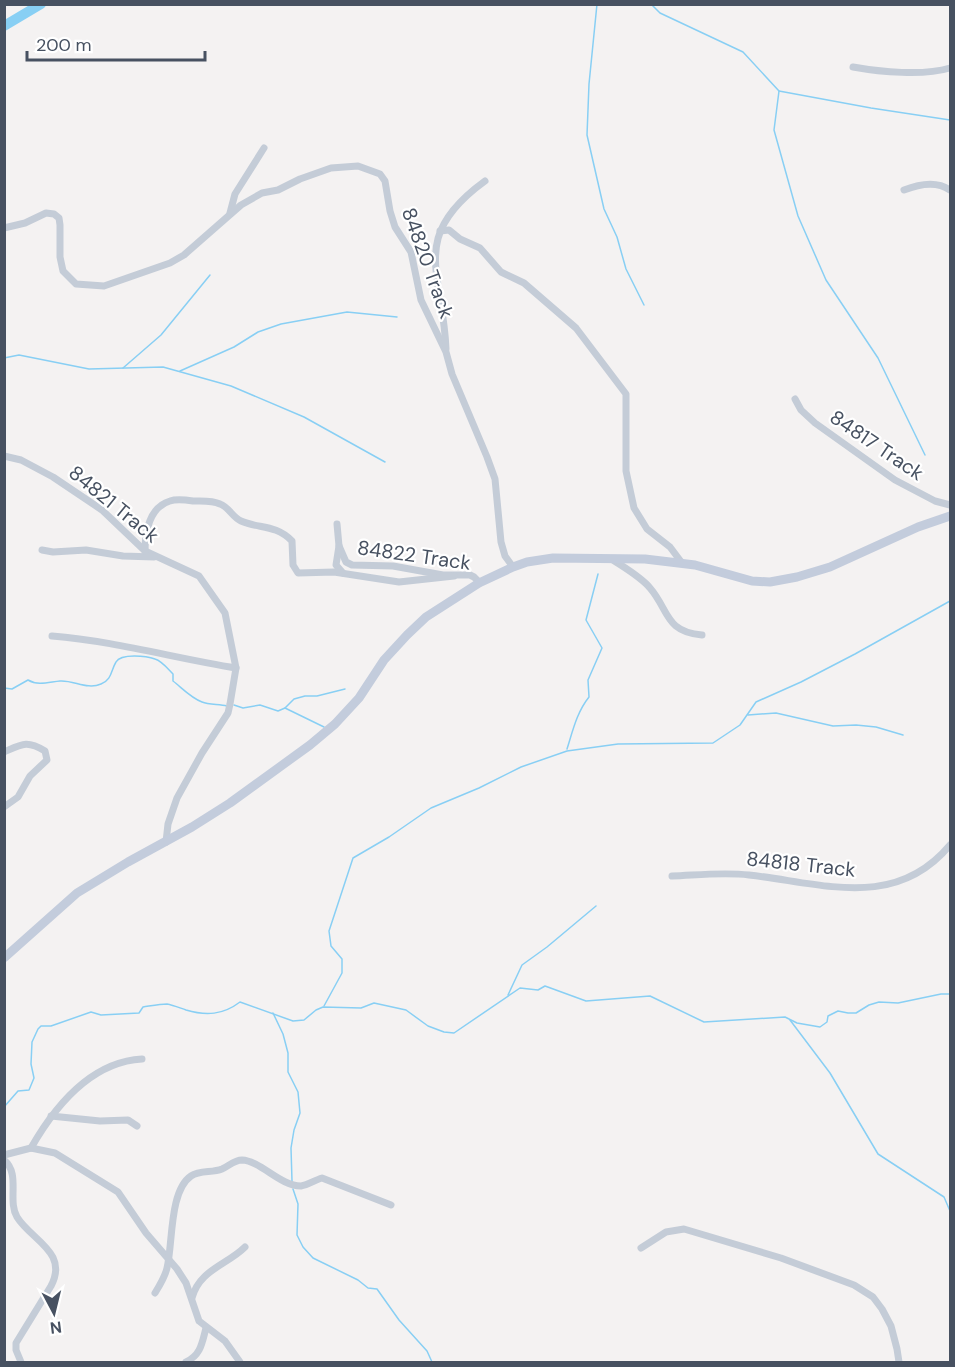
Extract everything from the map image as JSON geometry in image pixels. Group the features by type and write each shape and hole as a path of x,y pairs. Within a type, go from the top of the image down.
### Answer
{"street":[{"path":"853,67 921,72 951,68"},
{"path":"230,213 235,194 264,148"},
{"name":"84820 Track","path":"4,228 25,223 46,213 54,214 60,225 60,257 63,271 76,284 104,286 170,263 184,255 230,213 252,198 331,168 358,166 380,174 385,181 395,227 411,252 422,300 446,352 452,374 488,457 495,479 501,542 505,556 513,567"},
{"path":"446,352 434,254 444,222 466,194 485,181"},
{"path":"904,190 916,185 937,184 951,190"},
{"path":"440,231 448,231 480,248 501,272 524,283 576,328 626,394 626,471 634,508 647,529 670,547 682,563"},
{"name":"84817 Track","path":"795,399 801,410 815,423 896,480 935,501 951,505"},
{"name":"84821 Track","path":"4,456 21,460 53,477 102,510 145,551 199,576 225,613 236,668 228,712 177,798 168,824 166,842"},
{"path":"145,551 145,534 149,521 158,508 173,500 220,504 236,519 244,523 277,531 292,541 293,565 298,573 343,573 399,582 454,576"},
{"path":"4,958 77,893 230,803 310,745 335,724 358,698 384,660 426,617 480,583 513,567 527,562 553,558 645,559 682,563 752,581 770,582 830,567 918,527 951,516"},
{"name":"84822 Track","path":"337,524 339,546 346,562 400,566 454,576 470,575 480,583"},
{"path":"339,546 336,565 343,573"},
{"path":"42,550 53,552 86,550 123,556 154,557"},
{"path":"613,560 646,583 673,624 694,634 702,635"},
{"path":"52,636 105,642 185,660 236,668"},
{"path":"4,752 24,743 30,743 45,751 47,760 30,776 18,797 4,807"},
{"name":"84818 Track","path":"672,876 727,873 803,881 837,888 865,888 914,875 935,861 951,845"},
{"path":"31,1148 51,1116 74,1090 120,1061 142,1059"},
{"path":"51,1116 87,1120 128,1120 137,1126"},
{"path":"4,1155 31,1148 55,1153 118,1192 146,1233 186,1283 199,1321 225,1341 240,1362"},
{"path":"4,1160 11,1168 13,1175 13,1205 17,1216 45,1244 55,1269 55,1278 51,1286 16,1343 21,1362"},
{"path":"155,1293 163,1279 169,1259 175,1208 186,1181 195,1174 222,1169 240,1160 247,1161 270,1175 292,1184 300,1186 322,1178 391,1205"},
{"path":"641,1248 666,1232 684,1229 781,1258 854,1285 873,1297 882,1309 891,1326 899,1362"},
{"path":"191,1300 193,1291 204,1276 230,1260 245,1247"},
{"path":"186,1362 197,1356 206,1328"}],"waterway":[{"path":"4,26 41,4"},
{"path":"597,4 589,84 587,135 604,209 617,237 626,269 644,305"},
{"path":"651,4 660,13 743,52 779,91 950,120"},
{"path":"779,91 774,130 798,216 826,280 878,358 925,455"},
{"path":"123,368 161,335 210,275"},
{"path":"180,371 234,347 258,332 281,324 347,312 397,317"},
{"path":"4,358 19,355 89,369 163,367 231,386 304,417 385,462"},
{"path":"567,749 578,715 589,697 588,680 602,648 586,620 598,574"},
{"path":"324,1006 342,973 342,959 331,946 329,931 353,858 431,808 521,767 567,751 618,744 713,743 740,725 756,702 855,654 950,601"},
{"path":"4,688 12,689 28,680 40,683 65,681 96,686 107,680 119,659 140,656 162,663 173,674 173,681 194,698 205,703 227,706"},
{"path":"285,708 294,699 345,689"},
{"path":"234,705 243,708 260,705 278,711 285,708 324,727"},
{"path":"748,715 776,713 833,726 876,727 903,735"},
{"path":"508,995 522,965 596,906"},
{"path":"4,1107 18,1091 29,1090 34,1078 31,1064 32,1042 38,1029 41,1026 51,1026 91,1012 101,1015 139,1013 143,1007 167,1004 207,1014 227,1010 240,1002 293,1021 304,1020 323,1007 361,1008 374,1003 406,1010 428,1026 454,1033 520,988 538,990 545,986 586,1001 650,996 704,1022 785,1017 797,1023 820,1027 827,1022 828,1016 838,1011 856,1013 879,1002 898,1003 950,994"},
{"path":"273,1013 283,1034 288,1053 288,1072 298,1092 300,1113 291,1148 292,1181"},
{"path":"790,1020 830,1073 878,1154 944,1197 950,1211"},
{"path":"293,1189 298,1204 297,1235 303,1247 313,1258 358,1280 368,1288 377,1289 399,1320 427,1351 432,1362"}]}
